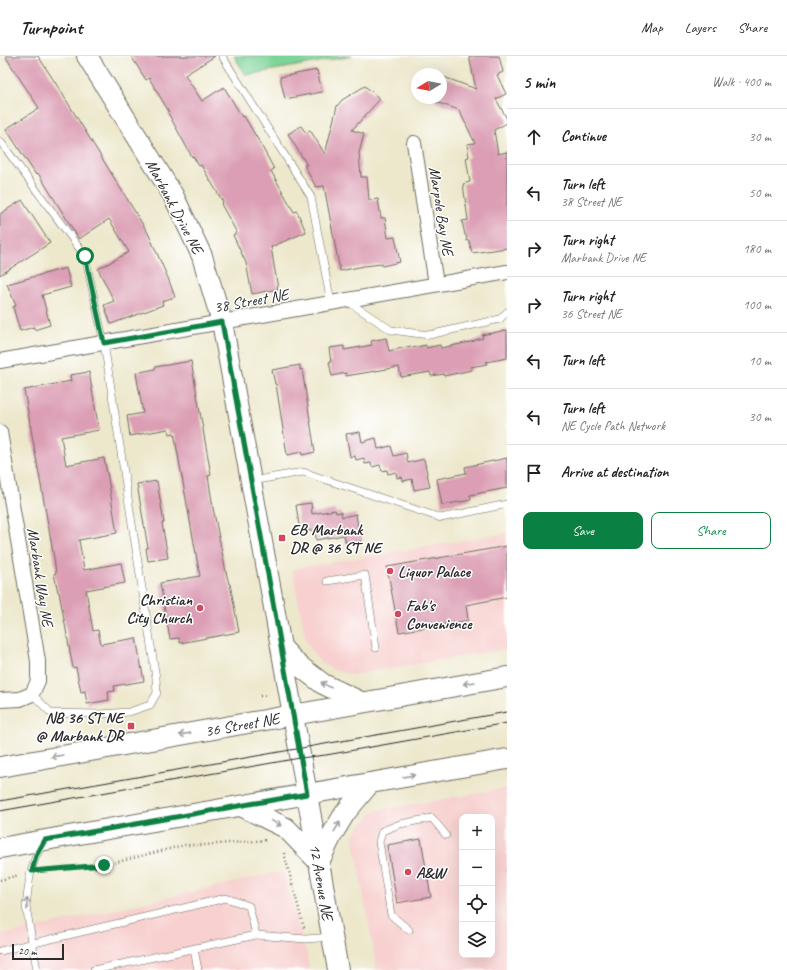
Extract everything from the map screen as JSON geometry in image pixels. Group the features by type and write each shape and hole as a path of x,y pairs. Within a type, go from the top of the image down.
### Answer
{"main road":[{"name":"Marbank Drive NE","path":"87,56 173,195 202,256 222,322 282,648 307,794"},
{"path":"282,648 297,664 323,684 361,702"},
{"name":"36 Street NE","path":"0,766 507,677"},
{"path":"0,848 507,759"},
{"path":"241,806 286,828 319,862 333,833 345,813 370,783"},
{"name":"12 Avenue NE","path":"307,794 338,970"}],"street":[{"name":"Marpole Bay NE","path":"414,143 436,284"},
{"name":"38 Street NE","path":"0,361 507,272"},
{"name":"Marbank Way NE","path":"0,432 38,661 38,681 32,694"},
{"path":"0,700 20,698 32,694"}],"lane":[{"path":"222,56 311,197 331,303"},
{"path":"0,141 85,256 104,343 156,678 157,693 150,705 129,712 100,714 51,713 32,694"},
{"path":"346,300 391,330 429,335 500,320 507,312"},
{"path":"251,481 303,472 441,518 507,504"},
{"path":"326,581 365,575 376,648"},
{"path":"409,930 391,915 379,842 382,831 400,824 432,818 446,835"},
{"path":"37,970 26,906 29,882 36,856 45,840"},
{"path":"0,951 33,942 226,898 249,906 256,935"},
{"path":"94,970 106,969 256,935 306,939 332,936"},
{"path":"194,949 198,970"}],"path":[{"path":"0,880 32,871 104,865 185,845 269,840"},
{"path":"283,849 306,939"}],"shaded area":[{"path":"507,533 507,649 351,675 332,669 321,663 312,652 306,641 292,569"},
{"path":"507,788 507,970 377,970 353,835 374,811"},
{"path":"283,871 307,954 309,970 0,970 0,935"}],"green space":[{"path":"234,56 352,56 246,75"}],"building":[{"path":"5,56 38,56 148,233 175,297 162,301 163,305 111,324 104,305 114,301 98,269 129,252 109,219 79,239 38,173 36,175 6,129 39,108"},
{"path":"131,56 215,56 185,75 202,101 224,87 260,143 274,169 271,171 294,212 297,211 306,232 271,247 278,289 252,294 246,263 233,235 237,233 221,204 223,202 201,165 199,166 193,156 192,157 168,113 169,112 149,78 146,80"},
{"path":"469,56 499,56 503,72 497,75 506,94 496,99 507,119 507,123 494,130 498,154 507,152 507,248 472,253 469,240 467,241 465,235 462,221 468,220 463,184 470,182 466,158 469,157 467,144 475,143 459,110 442,104 447,104 447,78 476,89"},
{"path":"317,70 322,92 285,99 280,77"},
{"path":"365,86 380,99 352,130 364,134 359,153 361,177 367,177 369,200 378,199 381,218 385,218 388,238 395,237 400,262 382,266 382,264 364,266 340,271 324,186 316,187 304,165 307,165 288,134 301,126 306,133 310,130 325,154 337,106 342,100"},
{"path":"22,200 50,243 0,275 0,214"},
{"path":"66,268 71,287 42,295 50,325 34,330 34,327 20,331 13,307 16,306 7,284"},
{"path":"507,330 507,358 486,362 487,364 471,367 472,370 444,376 444,374 431,376 430,372 401,377 399,367 346,376 346,373 332,376 329,362 331,362 329,348 344,346 344,350 372,345 371,341 386,338 389,351 411,346 412,348 426,345 426,348 440,345 441,348 475,341 483,338 482,335"},
{"path":"191,361 211,475 208,476 213,508 239,632 180,643 179,638 170,639 160,583 200,576 174,433 169,434 168,429 130,436 127,416 143,413 136,373 155,369 155,367"},
{"path":"300,365 300,370 302,369 315,452 302,455 302,452 287,455 276,384 272,370"},
{"path":"89,372 99,430 61,437 66,465 104,458 108,478 117,533 79,540 84,570 121,563 125,583 86,590 93,631 98,630 101,644 136,638 144,681 114,686 115,691 108,692 109,700 87,704 85,691 81,692 76,667 73,668 59,592 54,574 56,573 54,558 24,390 71,381 70,375"},
{"path":"360,432 362,442 376,438 378,449 391,446 394,456 406,453 408,463 424,459 430,487 414,490 412,479 403,481 402,477 397,478 396,472 388,474 387,470 382,471 380,465 372,467 371,463 365,464 364,458 356,460 355,456 350,457 346,434"},
{"path":"507,458 507,488 470,495 471,500 442,505 437,479 466,473 465,467"},
{"path":"157,481 168,558 148,561 146,548 148,548 137,484"},
{"path":"311,503 312,514 335,510 336,513 341,512 342,517 356,514 362,541 346,544 344,535 316,540 315,530 300,532 296,505"},
{"path":"507,546 507,597 466,605 468,620 399,632 387,567"},
{"path":"421,839 431,897 397,903 387,845"}],"tram line":[{"path":"0,801 507,712"},
{"path":"0,811 507,723"}],"place":[{"name":"EB Marbank DR @ 36 ST NE","path":"282,538"},
{"name":"Liquor Palace","path":"390,571"},
{"name":"Christian City Church","path":"200,608"},
{"name":"Fab's Convenience","path":"398,614"},
{"name":"NB 36 ST NE @ Marbank DR","path":"131,726"},
{"name":"A&W","path":"408,872"}],"route":[{"path":"85,256 104,343 222,322 307,794 45,840 36,856 32,871 104,865"}]}
